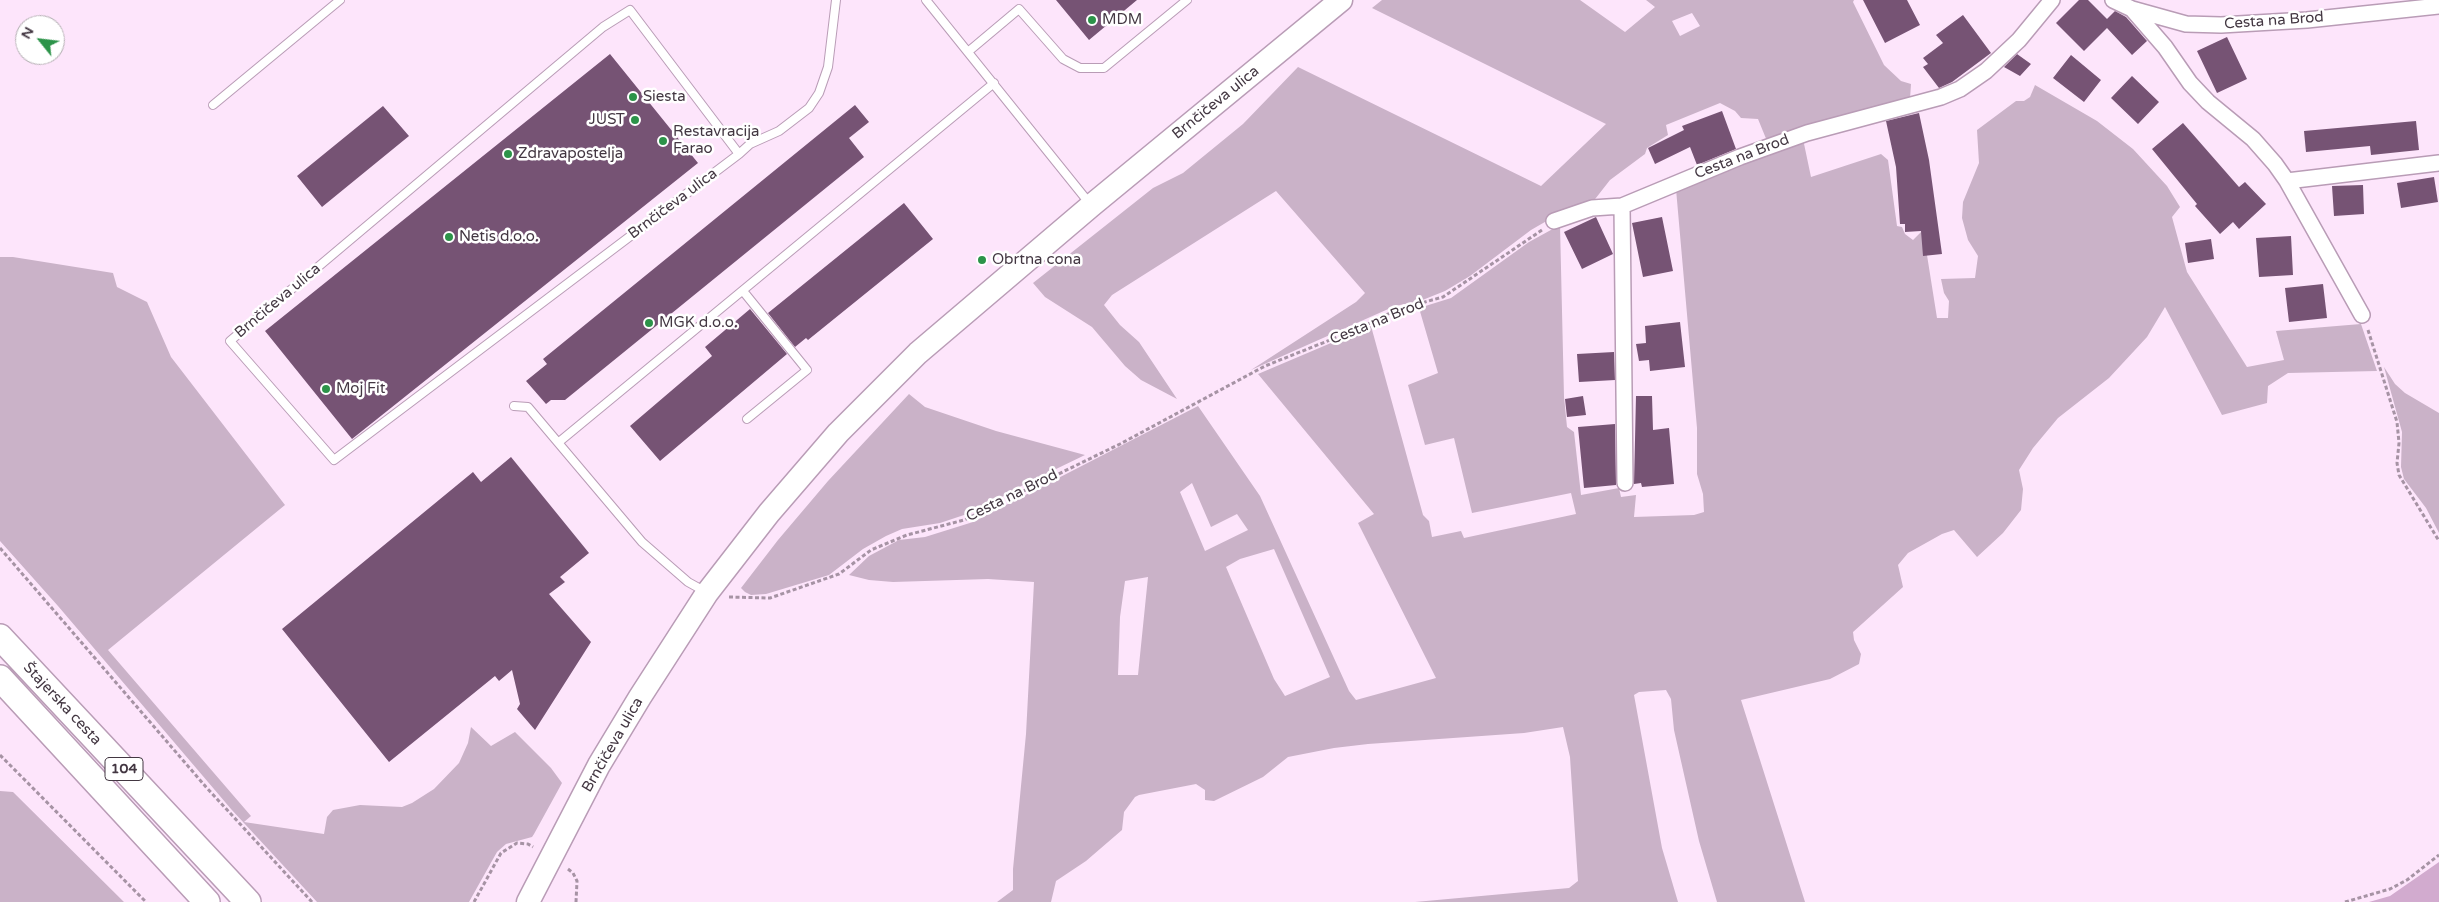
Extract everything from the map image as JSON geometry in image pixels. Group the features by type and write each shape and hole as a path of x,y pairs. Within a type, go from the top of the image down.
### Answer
{"main road":[{"name":"Štajerska cesta","path":"0,636 248,902"},
{"name":"Štajerska cesta","path":"0,678 207,902"}],"street":[{"name":"Brnčičeva ulica","path":"528,902 558,862 599,765 640,697 720,593 769,513 838,432 880,388 1092,205 1341,0"},
{"name":"Cesta na Brod","path":"1554,221 1592,208 1622,206 1740,157 1807,133 1941,97 1960,89 1986,71 2019,40 2052,0"},
{"name":"Cesta na Brod","path":"2113,0 2132,9 2186,24 2221,25 2307,20 2439,6"},
{"path":"2132,9 2165,47 2190,83 2208,102 2253,139 2287,181 2362,314"},
{"path":"2287,181 2439,163"},
{"path":"1622,206 1625,483"}],"lane":[{"path":"212,105 340,0"},
{"name":"Brnčičeva ulica","path":"739,154 630,10 603,27 230,341 334,460 739,154 750,144 779,131 809,108 819,93 828,67 836,0"},
{"path":"926,0 1092,205"},
{"path":"969,51 1019,9 1063,59 1080,68 1104,68 1187,0"},
{"path":"559,442 994,83"},
{"path":"743,291 807,370 746,419"},
{"path":"514,406 528,407 642,542 688,582 720,593"}],"path":[{"name":"Cesta na Brod","path":"720,593 770,598 839,574 871,550 906,535 964,520 1120,444 1265,366 1360,328 1396,310 1442,297 1554,221"},
{"path":"2362,314 2397,422 2399,475 2439,541"},
{"path":"0,548 206,787 312,902"},
{"path":"0,755 146,902"},
{"path":"474,902 501,853 517,843 528,844 574,873 577,881 576,902"},
{"path":"2345,902 2390,889 2407,880 2439,855"}],"shaded area":[{"path":"1382,0 1580,0 1625,32 1655,7 1646,0 1854,0 1853,2 1884,65 1901,81 1911,84 1910,99 1767,141 1758,119 1741,118 1735,111 1720,103 1666,125 1668,135 1647,148 1645,154 1610,180 1592,203 1557,215 1531,230 1470,276 1445,291 1420,301 1395,306 1251,370 1356,302 1365,293 1276,191 1112,295 1104,305 1120,325 1139,342 1177,399 1141,380 1125,366 1092,327 1045,297 1033,283 1153,188 1183,173 1243,124 1298,67 1541,186 1606,124 1372,8","holes":["1692,13 1700,26 1680,36 1672,21"]},
{"path":"2035,85 2097,121 2133,149 2167,186 2180,207 2172,217 2187,272 2247,367 2284,360 2276,331 2361,324 2377,371 2288,373 2268,386 2267,403 2222,415 2165,307 2147,337 2109,378 2058,418 2033,448 2019,470 2023,489 2021,510 2003,533 1977,557 1954,530 1942,534 1908,553 1898,565 1903,587 1853,632 1854,640 1861,654 1859,664 1830,679 1741,700 1805,902 1717,902 1699,841 1674,730 1671,699 1666,690 1639,692 1634,695 1662,848 1678,902 1415,902 1569,888 1578,881 1570,757 1563,727 1524,733 1368,744 1334,748 1288,757 1263,777 1214,801 1205,800 1205,790 1196,784 1139,795 1135,797 1124,812 1122,830 1086,861 1056,881 1051,902 997,902 1013,890 1013,869 1026,734 1034,582 988,579 893,582 869,580 849,575 869,556 899,540 925,537 973,522 1198,406 1260,496 1349,691 1356,700 1436,678 1358,523 1374,514 1258,374 1371,326 1423,515 1429,521 1432,537 1461,531 1464,538 1576,514 1571,493 1472,513 1454,438 1425,445 1408,385 1438,373 1419,308 1451,298 1529,242 1560,225 1564,397 1567,427 1574,432 1581,495 1619,488 1621,497 1636,495 1634,517 1694,515 1704,512 1703,494 1697,474 1697,428 1676,189 1803,139 1811,177 1881,154 1888,160 1897,226 1902,227 1905,234 1913,240 1923,230 1937,318 1948,318 1949,301 1944,293 1941,279 1975,278 1978,256 1968,240 1962,218 1963,202 1979,163 1977,130 2016,101 2024,101 2030,97","holes":["1192,483 1211,527 1237,514 1248,530 1205,551 1180,492","1274,549 1330,677 1285,696 1274,679 1226,567 1240,559","1148,577 1138,675 1118,675 1120,617 1125,581"]},
{"path":"0,257 13,257 113,273 117,287 147,302 171,357 285,505 108,650 251,816 244,822 324,834 327,817 333,810 360,805 402,807 412,803 434,789 459,763 468,743 471,727 491,746 515,732 551,768 562,783 532,837 506,844 497,852 469,902 317,902 231,809 0,541"},
{"path":"2384,367 2395,384 2405,393 2439,413 2439,533 2426,508 2404,479 2401,467 2402,432"},
{"path":"909,394 925,407 996,431 1085,455 1023,485 979,510 940,523 902,529 886,536 863,549 829,575 766,594 751,595 745,592 741,588 778,540 828,481"},
{"path":"0,791 13,792 124,902 0,902"},
{"path":"2439,862 2439,902 2369,902 2390,896"}],"building":[{"name":"MDM","path":"1056,0 1137,0 1089,40"},
{"path":"1863,0 1907,0 1920,25 1885,43"},
{"path":"2079,0 2088,0 2107,19 2115,11 2126,17 2147,41 2132,55 2107,28 2084,51 2056,23"},
{"path":"1963,15 1991,53 1952,82 1939,88 1923,67 1928,64 1923,58 1943,43 1936,35"},
{"path":"2227,37 2247,79 2217,93 2197,51"},
{"path":"610,54 698,163 352,439 265,331"},
{"path":"2017,54 2031,64 2020,76 2004,67"},
{"path":"2071,55 2101,80 2084,102 2053,78"},
{"path":"2132,76 2159,102 2138,124 2111,98"},
{"path":"855,105 869,122 849,138 864,157 565,400 551,400 546,404 526,381 547,364 543,359"},
{"path":"383,106 409,136 322,207 297,176"},
{"path":"1722,111 1736,149 1697,165 1690,147 1655,164 1648,148 1684,130 1682,126"},
{"path":"1919,113 1929,160 1942,254 1923,256 1921,231 1905,232 1905,224 1900,224 1896,167 1886,121"},
{"path":"2416,121 2419,150 2371,155 2370,146 2306,152 2304,131"},
{"path":"2183,123 2239,187 2245,182 2266,204 2239,229 2233,222 2220,234 2195,206 2197,204 2152,149"},
{"path":"2434,177 2438,202 2401,208 2397,183"},
{"path":"2363,185 2364,214 2334,216 2332,186"},
{"path":"904,203 933,239 808,340 806,338 795,347 768,313"},
{"path":"1596,217 1613,254 1582,269 1564,232"},
{"path":"1662,217 1673,271 1643,277 1632,223"},
{"path":"2291,236 2293,275 2259,277 2256,238"},
{"path":"2211,239 2214,259 2188,263 2185,243"},
{"path":"2323,284 2327,318 2289,322 2285,288"},
{"path":"750,309 787,354 660,461 630,426 712,356 705,347"},
{"path":"1680,322 1685,367 1650,371 1649,360 1639,361 1636,344 1646,343 1645,326"},
{"path":"1614,352 1615,380 1579,382 1577,354"},
{"path":"1583,396 1586,415 1567,417 1565,399"},
{"path":"1636,396 1652,396 1653,430 1669,428 1674,484 1642,487 1641,483 1634,484"},
{"path":"1615,424 1616,485 1584,488 1578,427"},
{"path":"511,457 589,553 560,577 565,582 549,594 591,642 535,730 517,709 520,704 512,670 499,681 495,676 389,762 282,629 473,472 481,482"}],"place":[{"name":"MDM","path":"1092,20"},
{"name":"Siesta","path":"633,97"},
{"name":"JUST","path":"635,120"},
{"name":"Restavracija Farao","path":"663,141"},
{"name":"Zdravapostelja","path":"508,154"},
{"name":"Netis d.o.o.","path":"449,237"},
{"name":"Obrtna cona","path":"982,260"},
{"name":"MGK d.o.o.","path":"649,323"},
{"name":"Moj Fit","path":"326,389"}]}
